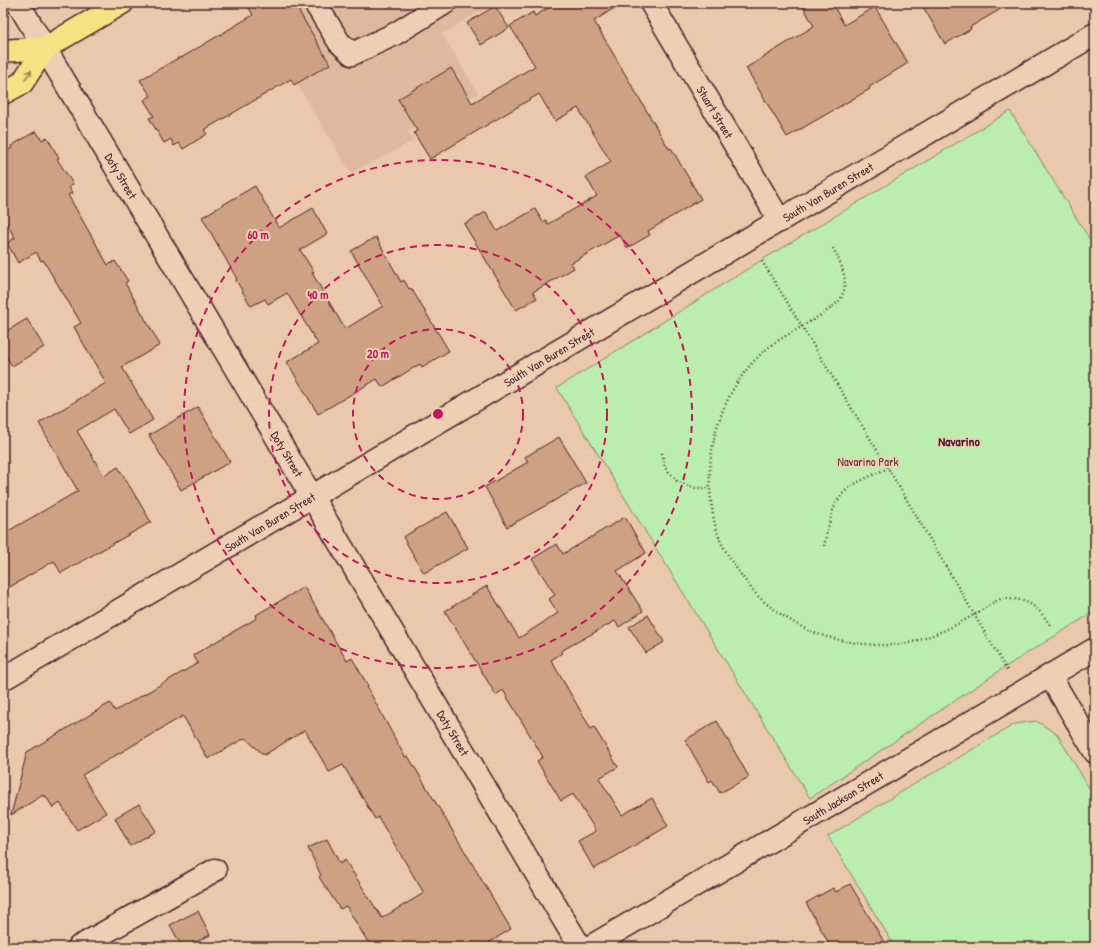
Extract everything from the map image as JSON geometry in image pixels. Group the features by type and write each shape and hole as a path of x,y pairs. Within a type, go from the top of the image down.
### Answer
{"main road":[{"path":"3,51 45,48 122,3"},
{"path":"3,93 22,83 45,48"}],"street":[{"name":"Doty Street","path":"18,3 580,947"},
{"path":"315,3 339,42 352,54 395,34 445,3"},
{"name":"Stuart Street","path":"651,3 780,221"},
{"name":"South Van Buren Street","path":"3,679 1095,34"},
{"name":"South Jackson Street","path":"590,947 1095,649"},
{"path":"1050,676 1095,752"},
{"path":"80,947 214,870"}],"path":[{"path":"833,248 844,271 845,287 842,297 836,305 772,346 755,361 729,397 720,416 713,439 710,488 713,516 723,546 739,573 757,595 780,614 812,632 842,641 872,645 900,644 956,626 1003,598 1019,599 1036,606 1045,615 1051,627"},
{"path":"762,260 888,468 1005,667"},
{"path":"662,453 664,468 678,481 694,488 710,488"},
{"path":"824,546 833,508 840,497 849,487 888,468"}],"shaded area":[{"path":"248,3 494,3 442,34 478,93 408,131 413,141 351,173"}],"green space":[{"name":"Navarino Park","path":"1010,111 1095,248 1095,611 1005,667 810,798 557,388 762,260"},
{"path":"1036,721 1057,734 1095,798 1095,947 895,947 828,836 1015,724"}],"building":[{"path":"246,3 294,3 330,64 294,85 291,79 204,130 207,134 183,149 179,143 174,146 171,139 164,143 149,118 154,116 144,100 151,96 140,80 180,57 181,58 253,15"},
{"path":"556,3 622,3 594,21 669,149 671,148 701,199 648,231 650,235 627,248 620,235 571,263 574,268 533,292 537,298 516,310 464,224 486,212 497,231 535,209 543,222 546,220 548,224 597,196 586,177 611,162 578,108 555,121 539,94 430,159 414,133 417,131 398,99 451,68 472,103 535,66 510,26 533,12 535,16"},
{"path":"801,3 832,3 844,25 875,7 908,63 869,87 870,89 787,137 746,68 814,26"},
{"path":"921,3 1011,3 970,27 971,29 945,44"},
{"path":"495,6 509,28 481,45 467,23"},
{"path":"36,131 42,140 47,137 59,158 57,159 73,184 69,187 72,193 68,195 108,265 115,261 128,281 125,283 160,345 122,367 153,420 129,434 114,409 77,431 104,476 118,467 151,522 61,573 54,561 3,591 3,534 78,491 39,423 106,383 74,327 81,323 43,260 41,261 36,252 18,263 7,243 15,238 3,217 3,153 12,148 11,146"},
{"path":"255,186 279,228 313,208 327,234 300,250 314,272 312,273 345,329 383,306 351,251 376,237 401,282 404,280 409,289 411,288 449,351 422,367 420,364 382,387 377,379 318,414 287,362 318,344 287,293 268,304 265,299 251,306 202,217"},
{"path":"27,319 44,347 12,366 3,351 3,333"},
{"path":"198,407 230,462 181,490 149,435"},
{"path":"559,437 586,483 507,527 485,487 528,462 525,457"},
{"path":"447,512 468,548 424,573 403,537"},
{"path":"625,517 646,553 617,571 643,611 619,627 615,621 561,651 562,653 551,660 591,729 594,727 618,767 599,778 622,815 652,798 668,826 594,869 578,841 596,831 573,794 561,801 537,761 543,757 503,690 496,695 445,611 487,586 519,638 558,613 549,599 555,595 532,559 557,544 563,554"},
{"path":"304,587 347,661 352,658 405,757 408,756 511,929 482,947 371,947 346,906 340,909 319,877 321,875 308,848 327,839 340,864 345,860 382,918 424,893 378,817 375,819 343,765 329,772 305,730 264,755 245,738 208,759 183,716 82,775 106,813 77,830 60,803 53,808 46,796 44,797 43,795 11,815 27,752 110,703 115,711 198,663 193,655 257,618 256,615"},
{"path":"648,615 664,642 646,653 629,627"},
{"path":"717,721 749,777 720,793 712,780 709,782 685,740"},
{"path":"139,804 156,831 130,846 115,818"},
{"path":"850,884 887,947 831,947 806,903 833,888 836,892"},
{"path":"198,911 210,935 186,947 182,947 170,925"}],"district":[{"name":"Navarino","path":"959,441"}]}
